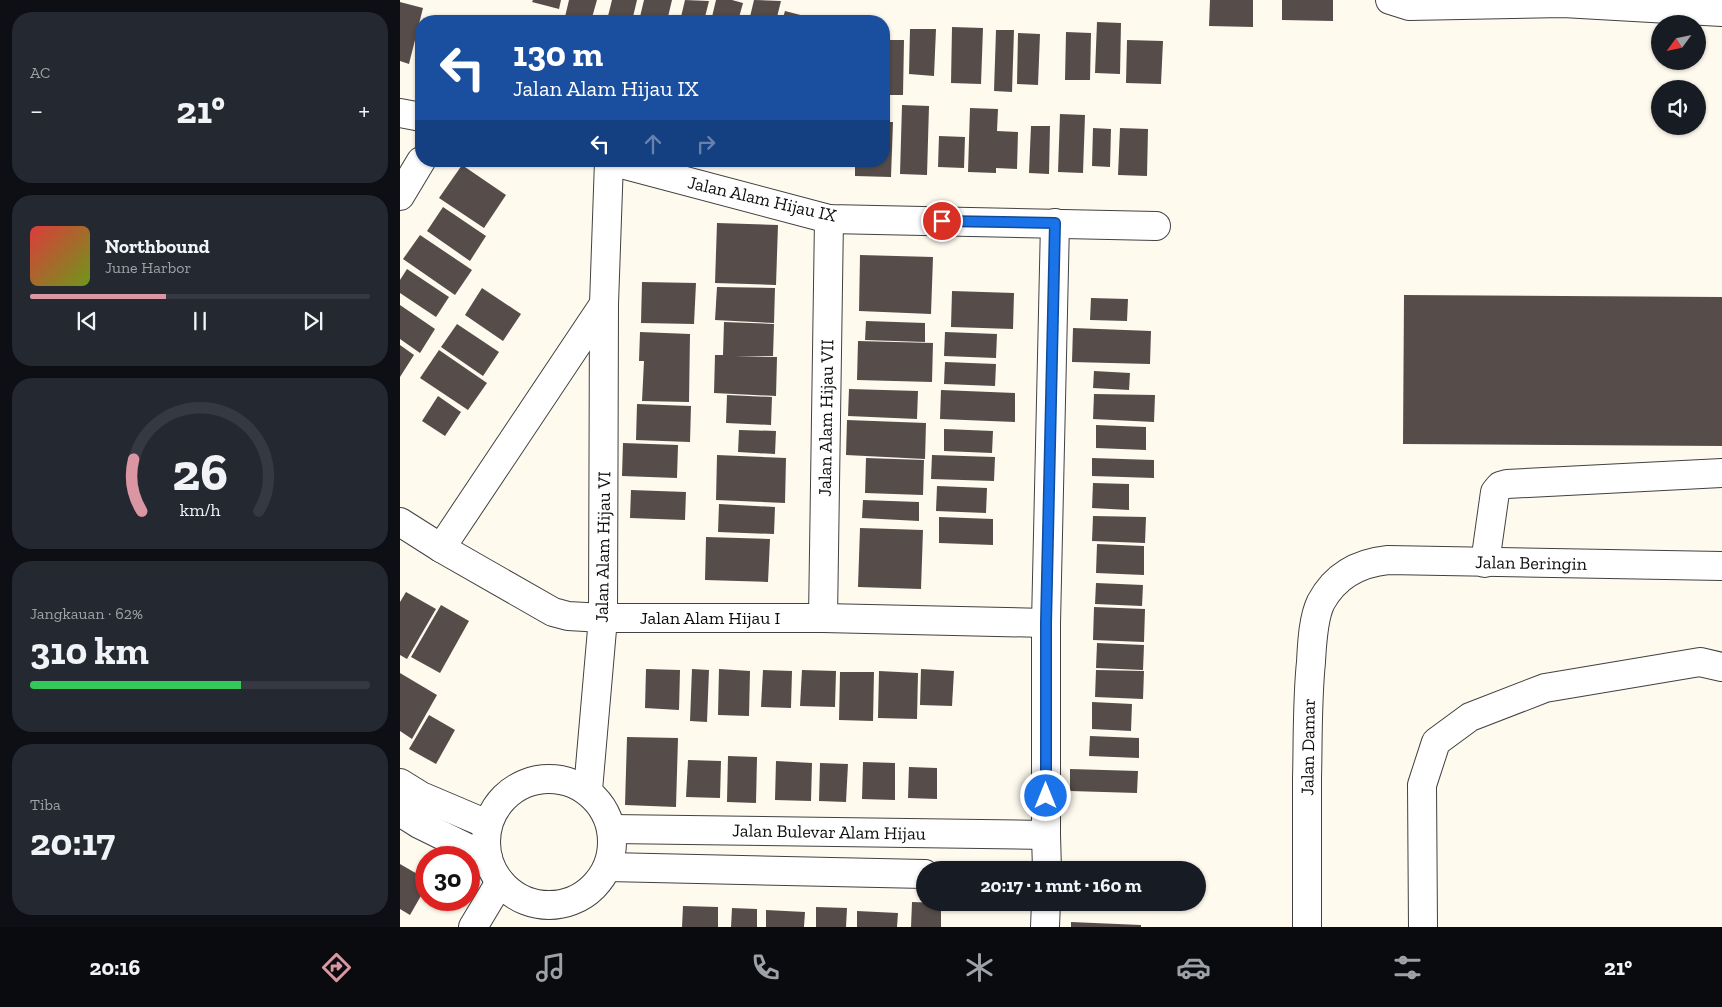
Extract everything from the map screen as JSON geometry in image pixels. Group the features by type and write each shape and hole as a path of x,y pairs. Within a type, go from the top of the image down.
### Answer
{"street":[{"path":"1390,0 1409,6 1563,2 1722,12"},
{"path":"400,112 415,116"},
{"path":"400,196 418,167"},
{"name":"Jalan Alam Hijau VI","path":"588,790 603,618 604,304 610,167"},
{"name":"Jalan Alam Hijau IX","path":"633,167 828,219 1156,226"},
{"name":"Jalan Alam Hijau VII","path":"823,618 828,219"},
{"path":"1047,861 1046,623 1055,223"},
{"path":"441,548 604,304"},
{"path":"1485,563 1495,492 1500,486 1507,484 1722,473"},
{"name":"Jalan Alam Hijau I","path":"400,522 441,548 553,612 568,616 603,618 823,618 1046,623"},
{"name":"Jalan Beringin","path":"1343,576 1374,562 1388,560 1722,566"},
{"name":"Jalan Damar","path":"1307,927 1308,695 1314,630 1320,604 1334,583 1343,576"},
{"path":"1423,927 1422,785 1436,742 1470,717 1545,688 1700,662 1722,667"},
{"path":"540,778 566,779 588,790 612,829 613,848 608,867 593,888 571,902 546,905 520,899 500,882 492,871 485,841 487,824 499,802 517,786 540,778"},
{"path":"400,782 421,796 487,824"},
{"path":"400,812 419,824 488,858"},
{"name":"Jalan Bulevar Alam Hijau","path":"612,829 1046,835"},
{"path":"608,867 916,874"},
{"path":"473,927 500,882"},
{"path":"1045,927 1046,911"}],"building":[{"path":"533,0 561,0 559,9 532,2"},
{"path":"569,0 597,0 593,15 565,15"},
{"path":"612,0 637,0 633,15 608,15"},
{"path":"644,0 672,0 668,15 640,15"},
{"path":"685,0 709,1 706,15 681,15"},
{"path":"716,0 732,0 743,3 740,15 712,15"},
{"path":"754,0 781,1 778,15 750,15"},
{"path":"1210,0 1253,0 1253,27 1209,26"},
{"path":"1282,0 1333,0 1333,21 1282,20"},
{"path":"400,2 423,8 421,15 415,15 415,40 409,64 400,61"},
{"path":"785,11 800,15 784,15"},
{"path":"1097,22 1121,23 1120,74 1095,73"},
{"path":"952,27 983,28 981,84 951,83"},
{"path":"910,29 936,29 934,76 909,74"},
{"path":"996,30 1014,30 1012,92 994,91"},
{"path":"1066,32 1091,33 1090,80 1065,80"},
{"path":"1018,33 1040,34 1038,85 1017,84"},
{"path":"890,40 904,40 903,95 890,95"},
{"path":"1127,40 1163,41 1161,84 1126,83"},
{"path":"902,105 929,106 927,175 900,174"},
{"path":"970,108 998,109 997,131 1018,132 1017,169 996,168 996,173 968,172"},
{"path":"1060,114 1085,115 1083,173 1058,172"},
{"path":"890,122 893,122 891,177 855,176 855,167 890,167"},
{"path":"1031,126 1050,126 1049,174 1029,173"},
{"path":"1093,128 1111,129 1110,167 1092,166"},
{"path":"1120,128 1148,129 1147,176 1118,175"},
{"path":"939,136 965,137 964,168 938,167"},
{"path":"461,167 465,167 506,195 484,228 439,198"},
{"path":"443,207 486,236 470,261 427,231"},
{"path":"717,223 778,225 776,285 715,283"},
{"path":"420,235 472,270 455,295 403,259"},
{"path":"860,255 933,257 931,314 859,311"},
{"path":"407,269 449,297 436,317 400,293 400,280"},
{"path":"642,282 696,283 694,324 641,323"},
{"path":"717,287 775,288 774,323 715,320"},
{"path":"482,288 521,314 503,341 465,315"},
{"path":"952,291 1014,293 1013,329 951,327"},
{"path":"1404,295 1722,297 1722,446 1403,444"},
{"path":"1091,298 1128,299 1127,321 1090,320"},
{"path":"400,305 435,329 420,353 400,339"},
{"path":"866,321 925,323 925,342 865,340"},
{"path":"724,322 774,324 773,356 735,356 777,357 776,396 714,393 715,355 723,355"},
{"path":"457,324 499,352 483,376 441,347"},
{"path":"1073,328 1151,331 1150,364 1072,362"},
{"path":"640,332 690,334 689,402 642,401 644,361 639,361"},
{"path":"945,332 997,334 996,358 944,356"},
{"path":"858,341 933,343 932,382 857,380"},
{"path":"400,345 414,355 400,377"},
{"path":"439,350 487,383 468,410 420,378"},
{"path":"945,362 996,364 995,386 944,384"},
{"path":"1094,371 1130,373 1129,390 1093,388"},
{"path":"849,389 918,391 917,419 848,416"},
{"path":"941,390 1015,393 1015,422 940,419"},
{"path":"1094,394 1155,395 1154,422 1093,419"},
{"path":"727,395 772,397 771,425 726,423"},
{"path":"438,396 461,412 445,436 422,421"},
{"path":"637,404 691,406 690,442 636,440"},
{"path":"847,420 926,423 925,459 846,455"},
{"path":"1096,425 1146,427 1146,450 1096,448"},
{"path":"944,429 993,431 992,453 944,451"},
{"path":"739,430 776,431 775,454 738,452"},
{"path":"623,443 678,445 677,478 622,476"},
{"path":"717,455 786,458 785,503 716,500"},
{"path":"932,455 995,457 994,481 931,479"},
{"path":"866,458 924,460 923,495 865,493"},
{"path":"1092,458 1154,460 1154,478 1092,476"},
{"path":"1093,483 1129,484 1129,510 1092,508"},
{"path":"937,486 987,488 986,513 936,511"},
{"path":"631,490 686,492 685,520 630,518"},
{"path":"863,500 919,502 919,521 862,518"},
{"path":"719,504 775,507 774,534 718,532"},
{"path":"1093,516 1146,517 1145,543 1092,541"},
{"path":"939,517 993,519 993,545 939,543"},
{"path":"860,528 923,530 921,589 858,587"},
{"path":"706,537 770,539 768,582 705,580"},
{"path":"1097,544 1144,546 1144,575 1096,573"},
{"path":"1096,583 1143,585 1142,606 1095,604"},
{"path":"406,592 436,609 407,659 400,655 400,602"},
{"path":"441,605 469,621 440,673 411,657"},
{"path":"1094,607 1145,609 1144,642 1093,640"},
{"path":"1097,643 1144,645 1143,670 1096,668"},
{"path":"646,669 680,670 679,710 645,708"},
{"path":"692,669 709,670 707,722 690,721"},
{"path":"719,669 750,671 749,716 718,715"},
{"path":"921,669 954,671 952,706 920,705"},
{"path":"763,670 792,671 791,708 761,707"},
{"path":"802,670 836,671 835,707 800,706"},
{"path":"1096,670 1144,671 1143,699 1095,697"},
{"path":"879,671 918,673 917,719 878,718"},
{"path":"840,672 874,672 873,721 839,720"},
{"path":"400,673 437,695 412,739 400,731"},
{"path":"1092,702 1132,704 1131,731 1092,729"},
{"path":"429,715 455,730 436,764 409,749"},
{"path":"1090,736 1139,738 1139,758 1089,756"},
{"path":"627,737 678,738 676,807 625,805"},
{"path":"728,756 757,757 756,803 727,802"},
{"path":"688,760 721,761 720,798 686,797"},
{"path":"776,761 812,763 811,801 775,800"},
{"path":"863,762 895,763 895,800 862,799"},
{"path":"820,763 848,764 846,802 819,801"},
{"path":"909,767 937,768 937,799 908,798"},
{"path":"1070,769 1138,771 1137,793 1070,791"},
{"path":"400,864 415,873 415,906 410,915 400,909"},
{"path":"912,902 916,902 916,911 941,911 941,927 911,927"},
{"path":"683,906 718,907 718,927 682,927"},
{"path":"816,907 847,908 846,927 816,927"},
{"path":"732,908 757,909 757,927 731,927"},
{"path":"766,910 805,912 804,927 766,927"},
{"path":"857,911 898,913 897,927 857,927"},
{"path":"1071,922 1141,925 1141,927 1071,927"}],"route":[{"path":"942,221 1055,223 1046,623 1046,796"}]}
